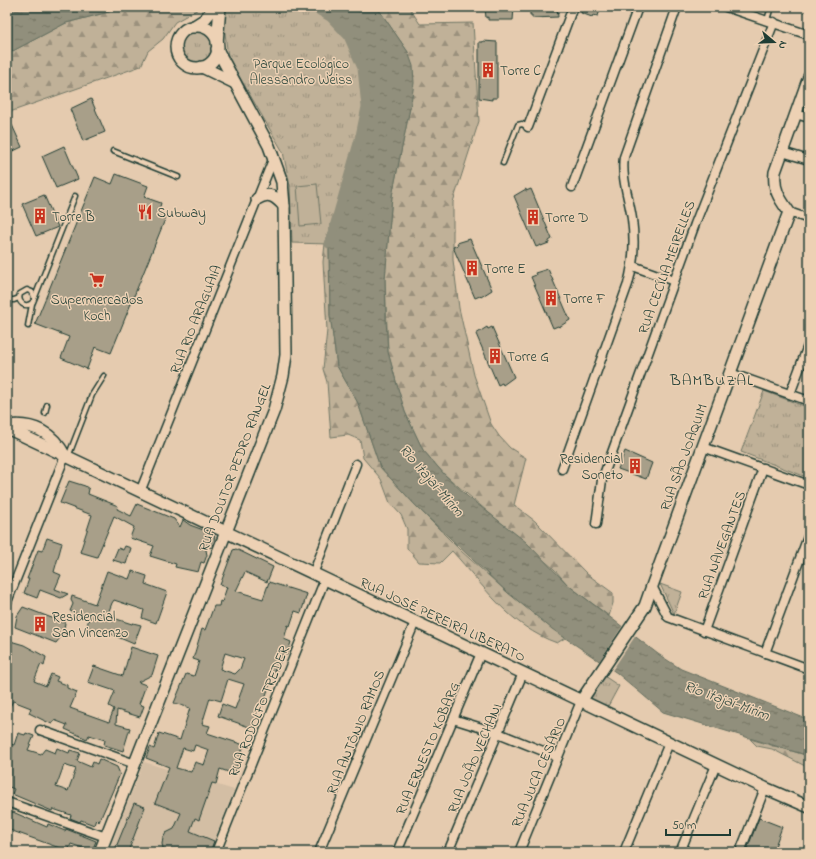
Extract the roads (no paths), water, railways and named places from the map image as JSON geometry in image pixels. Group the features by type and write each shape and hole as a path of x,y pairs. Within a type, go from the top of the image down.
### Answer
{"main road":[{"path":"215,7 204,20 181,34 176,47 177,54 184,64 196,68 202,67 212,61 217,46 220,7"},
{"path":"193,27 199,26 211,32 217,46"},
{"name":"RUA DOUTOR PEDRO RANGEL","path":"100,852 274,410 284,376 286,335 284,206 282,182 274,157 217,46"},
{"path":"202,67 235,83"},
{"path":"789,212 776,193 773,183 782,152 809,77"},
{"path":"257,199 263,195 271,195 276,197 284,206"},
{"name":"RUA SÃO JOAQUIM","path":"582,701 647,601 789,212"},
{"name":"RUA JOSÉ PEREIRA LIBERATO","path":"7,427 22,425 39,429 55,440 67,457"},
{"name":"RUA JOSÉ PEREIRA LIBERATO","path":"7,427 140,492 669,743 809,807"},
{"path":"22,435 39,429 37,442"}],"street":[{"path":"528,127 572,7"},
{"path":"572,187 638,7"},
{"path":"562,469 628,284 633,266 634,234 623,169 624,157 677,7"},
{"path":"726,7 770,21 809,36"},
{"name":"RUA CECÍLIA MEIRELLES","path":"596,524 602,480 770,21"},
{"path":"796,114 809,118"},
{"path":"782,152 809,160"},
{"name":"RUA RIO ARAGUAIA","path":"140,492 274,157"},
{"path":"789,212 809,219"},
{"path":"633,266 674,281"},
{"path":"790,394 809,343"},
{"path":"730,373 809,401"},
{"path":"703,447 809,485"},
{"path":"7,602 67,457"},
{"path":"313,574 356,464"},
{"name":"RUA NAVEGANTES","path":"704,631 763,468"},
{"path":"765,653 809,534"},
{"name":"RUA RODOLFO TREDER","path":"216,852 325,579"},
{"path":"652,586 668,617 809,669"},
{"path":"647,601 650,599 653,600 662,606"},
{"name":"RUA ANTÔNIO RAMOS","path":"319,852 414,622"},
{"name":"RUA ERNESTO KOBARG","path":"398,852 481,653"},
{"name":"RUA JOÃO VECHANI","path":"448,852 523,673"},
{"name":"RUA JUCA CESÁRIO","path":"519,852 582,701"},
{"path":"453,719 498,733 558,757"},
{"path":"40,730 135,764"},
{"path":"624,852 669,743"},
{"path":"680,852 716,765"},
{"path":"740,852 765,788"},
{"path":"7,802 106,837"}],"lane":[{"path":"770,21 771,7"},
{"path":"503,163 518,125 522,124 528,127"},
{"path":"113,151 178,177"},
{"path":"28,326 34,297 75,196"},
{"path":"7,300 19,298 22,292 27,290 32,292 34,297"},
{"path":"19,298 23,304 27,306 32,304"},
{"path":"67,457 92,396 104,376"},
{"path":"45,413 47,405"}],"water":[{"path":"7,7 128,7 66,23 7,54"},
{"name":"Rio Itajaí-Mirim","path":"313,7 377,7 408,52 413,66 414,83 411,103 392,196 385,279 386,319 388,352 397,385 405,412 423,450 444,474 467,496 526,542 568,585 658,654 681,669 809,720 809,756 663,712 617,673 552,629 507,592 417,507 380,467 358,403 337,366 330,315 329,244 360,136 366,107 362,68 348,36 330,17"}],"waterway":[{"path":"313,7 330,17 348,36 362,68 366,107 360,136 329,244"}],"place":[{"name":"Torre C","path":"488,70"},
{"name":"Subway","path":"145,212"},
{"name":"Torre B","path":"40,216"},
{"name":"Torre D","path":"533,217"},
{"name":"Torre E","path":"472,268"},
{"name":"Supermercados Koch","path":"97,280"},
{"name":"Torre F","path":"551,298"},
{"name":"Torre G","path":"495,356"},
{"name":"Residencial Soneto","path":"635,466"},
{"name":"Residencial San Vincenzo","path":"40,624"}],"district":[{"name":"BAMBUZAL","path":"712,379"}],"park label":[{"name":"Parque Ecológico Alessandro Weiss","path":"301,72"}]}
